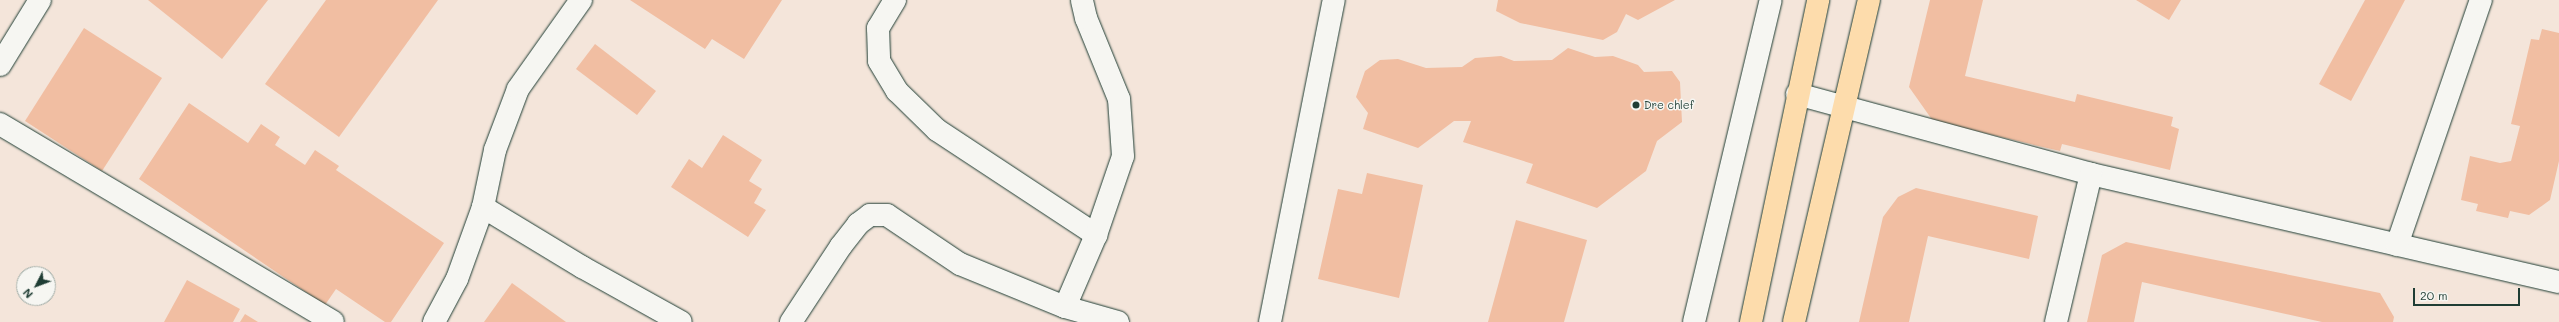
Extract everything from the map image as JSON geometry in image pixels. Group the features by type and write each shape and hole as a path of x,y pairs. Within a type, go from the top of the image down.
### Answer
{"main road":[{"path":"1751,322 1784,171 1797,94 1818,0"},
{"path":"1794,322 1869,0"}],"street":[{"path":"0,65 40,0"},
{"path":"434,322 457,279 483,207 495,150 518,89 581,0"},
{"path":"895,0 878,28 879,61 897,91 937,130 1096,235"},
{"path":"1065,307 1096,235 1123,156 1119,99 1086,18 1082,0"},
{"path":"1270,322 1334,0"},
{"path":"1694,322 1771,0"},
{"path":"2397,246 2482,0"},
{"path":"1797,94 2091,174 2397,246 2559,282"},
{"path":"0,124 333,322"},
{"path":"2056,322 2091,174"},
{"path":"483,207 582,267 682,322"},
{"path":"791,322 841,246 858,224 870,215 887,215 960,264 1065,307 1118,322"}],"building":[{"path":"148,0 268,0 222,59"},
{"path":"326,0 438,0 339,137 265,84"},
{"path":"630,0 782,0 744,59 712,39 705,49"},
{"path":"1498,0 1675,0 1638,20 1626,14 1617,32 1603,40 1520,23 1496,11"},
{"path":"1930,0 1983,0 1965,76 2075,102 2077,94 2173,117 2171,126 2179,129 2170,170 2062,144 2060,151 1933,121 1909,87"},
{"path":"2136,0 2181,0 2169,20"},
{"path":"2365,0 2405,0 2351,101 2319,84"},
{"path":"84,28 162,78 102,171 25,121"},
{"path":"2542,29 2559,33 2559,161 2550,200 2529,215 2510,211 2508,218 2476,211 2478,204 2461,200 2470,156 2500,163 2511,161 2520,126 2511,124 2531,39 2539,40"},
{"path":"595,44 656,91 637,115 576,69"},
{"path":"1568,48 1595,57 1613,56 1638,65 1644,72 1672,71 1680,82 1682,122 1657,141 1646,171 1597,208 1526,183 1533,164 1463,142 1471,121 1454,121 1418,148 1363,129 1368,113 1356,97 1365,71 1380,60 1398,59 1426,68 1462,67 1475,58 1501,56 1514,61 1552,60"},
{"path":"189,103 248,143 261,124 280,137 275,145 305,165 315,150 339,166 336,170 444,243 391,322 385,322 336,289 325,305 139,179"},
{"path":"723,135 762,160 749,181 762,189 754,203 766,210 748,237 671,187 689,159 702,168"},
{"path":"1367,173 1423,185 1399,298 1318,279 1338,189 1362,194"},
{"path":"1916,188 2038,216 2029,259 1928,236 1909,322 1859,322 1883,217 1898,197"},
{"path":"1516,220 1587,240 1564,322 1488,322"},
{"path":"2126,242 2380,293 2394,317 2393,322 2322,322 2142,282 2134,322 2087,322 2102,255"},
{"path":"187,280 240,309 233,322 164,322"},
{"path":"512,283 566,322 484,322"},
{"path":"245,314 258,322 240,322"}],"place":[{"name":"Dre chlef","path":"1636,105"}]}
